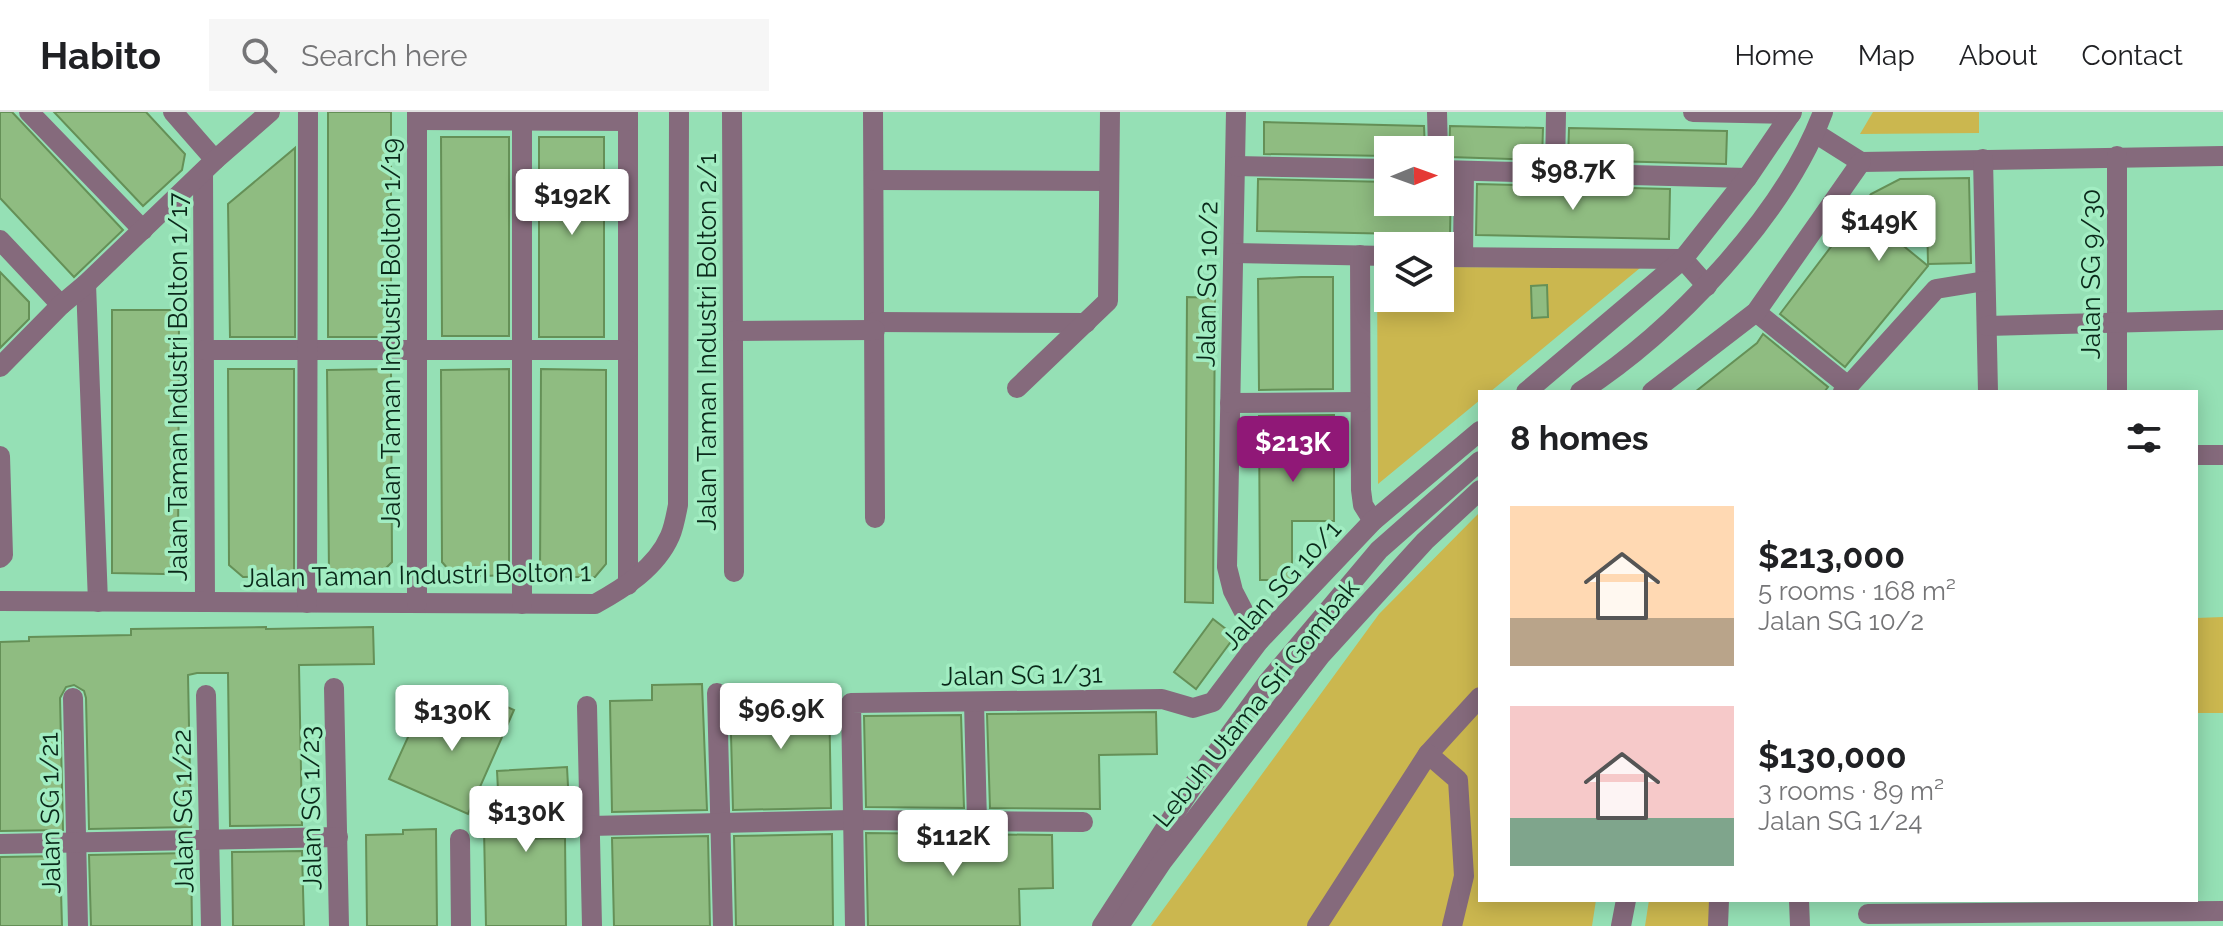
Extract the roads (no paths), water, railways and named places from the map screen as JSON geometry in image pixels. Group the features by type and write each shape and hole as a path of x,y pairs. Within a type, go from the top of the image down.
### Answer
{"street":[{"path":"29,112 143,230"},
{"path":"173,112 209,166"},
{"path":"0,367 61,305 270,112"},
{"path":"307,603 308,112"},
{"name":"Jalan Taman Industri Bolton 1","path":"0,601 595,604 628,585 651,563 670,536 678,505 679,112"},
{"name":"Jalan Taman Industri Bolton 2/1","path":"732,112 734,572"},
{"path":"873,112 875,518"},
{"path":"1017,388 1108,301 1110,112"},
{"name":"Jalan SG 10/2","path":"1236,112 1228,580 1259,641"},
{"path":"1437,112 1438,136"},
{"path":"1555,173 1556,112"},
{"path":"1693,112 1792,113"},
{"path":"1584,390 1672,320 1707,286 1776,198 1815,133 1823,112"},
{"path":"1528,390 1683,259 1747,178 1792,113"},
{"path":"417,116 628,116 628,585"},
{"name":"Jalan Taman Industri Bolton 1/19","path":"417,116 417,603"},
{"path":"522,116 522,604"},
{"path":"1815,133 1861,162 2223,156"},
{"name":"Jalan SG 9/30","path":"2117,156 2117,390"},
{"path":"1983,159 1988,390"},
{"path":"1655,390 1756,312 1861,162"},
{"name":"Jalan Taman Industri Bolton 1/17","path":"205,602 204,350 209,166"},
{"path":"1236,166 1374,169"},
{"path":"1454,171 1747,178"},
{"path":"1463,257 1464,171"},
{"path":"874,180 1109,181"},
{"path":"0,240 61,305"},
{"path":"1234,253 1374,256"},
{"path":"1360,255 1361,490 1363,505 1373,521"},
{"path":"1454,257 1683,259 1707,286"},
{"path":"1756,312 1846,389 1936,289 1985,281"},
{"path":"86,284 98,602"},
{"path":"1987,326 2223,320"},
{"path":"733,331 1086,323"},
{"path":"204,350 628,350"},
{"path":"1230,403 1360,402"},
{"name":"Jalan SG 10/1","path":"1193,708 1213,702 1259,641 1373,521 1478,433"},
{"path":"2198,455 2223,455"},
{"path":"0,456 3,555 0,558"},
{"name":"Lebuh Utama Sri Gombak","path":"1102,926 1194,784 1267,683 1379,550 1478,463"},
{"name":"Lebuh Utama Sri Gombak","path":"1119,926 1162,862 1321,655 1425,541 1478,492"},
{"name":"Jalan SG 1/23","path":"334,688 339,926"},
{"path":"717,693 723,926"},
{"name":"Jalan SG 1/22","path":"206,695 211,926"},
{"name":"Jalan SG 1/21","path":"73,698 78,926"},
{"name":"Jalan SG 1/31","path":"853,820 851,703 1162,699 1193,708"},
{"path":"1317,926 1428,754 1478,699"},
{"path":"974,702 977,822"},
{"path":"587,706 592,926"},
{"path":"1428,754 1458,780 1464,876 1452,926"},
{"path":"853,820 855,926"},
{"path":"590,826 853,820 1083,822"},
{"path":"0,844 338,837"},
{"path":"460,839 461,926"},
{"path":"1621,926 1626,902"},
{"path":"1718,926 1719,902"},
{"path":"1799,902 1800,926"},
{"path":"1868,913 2223,911"}]}
